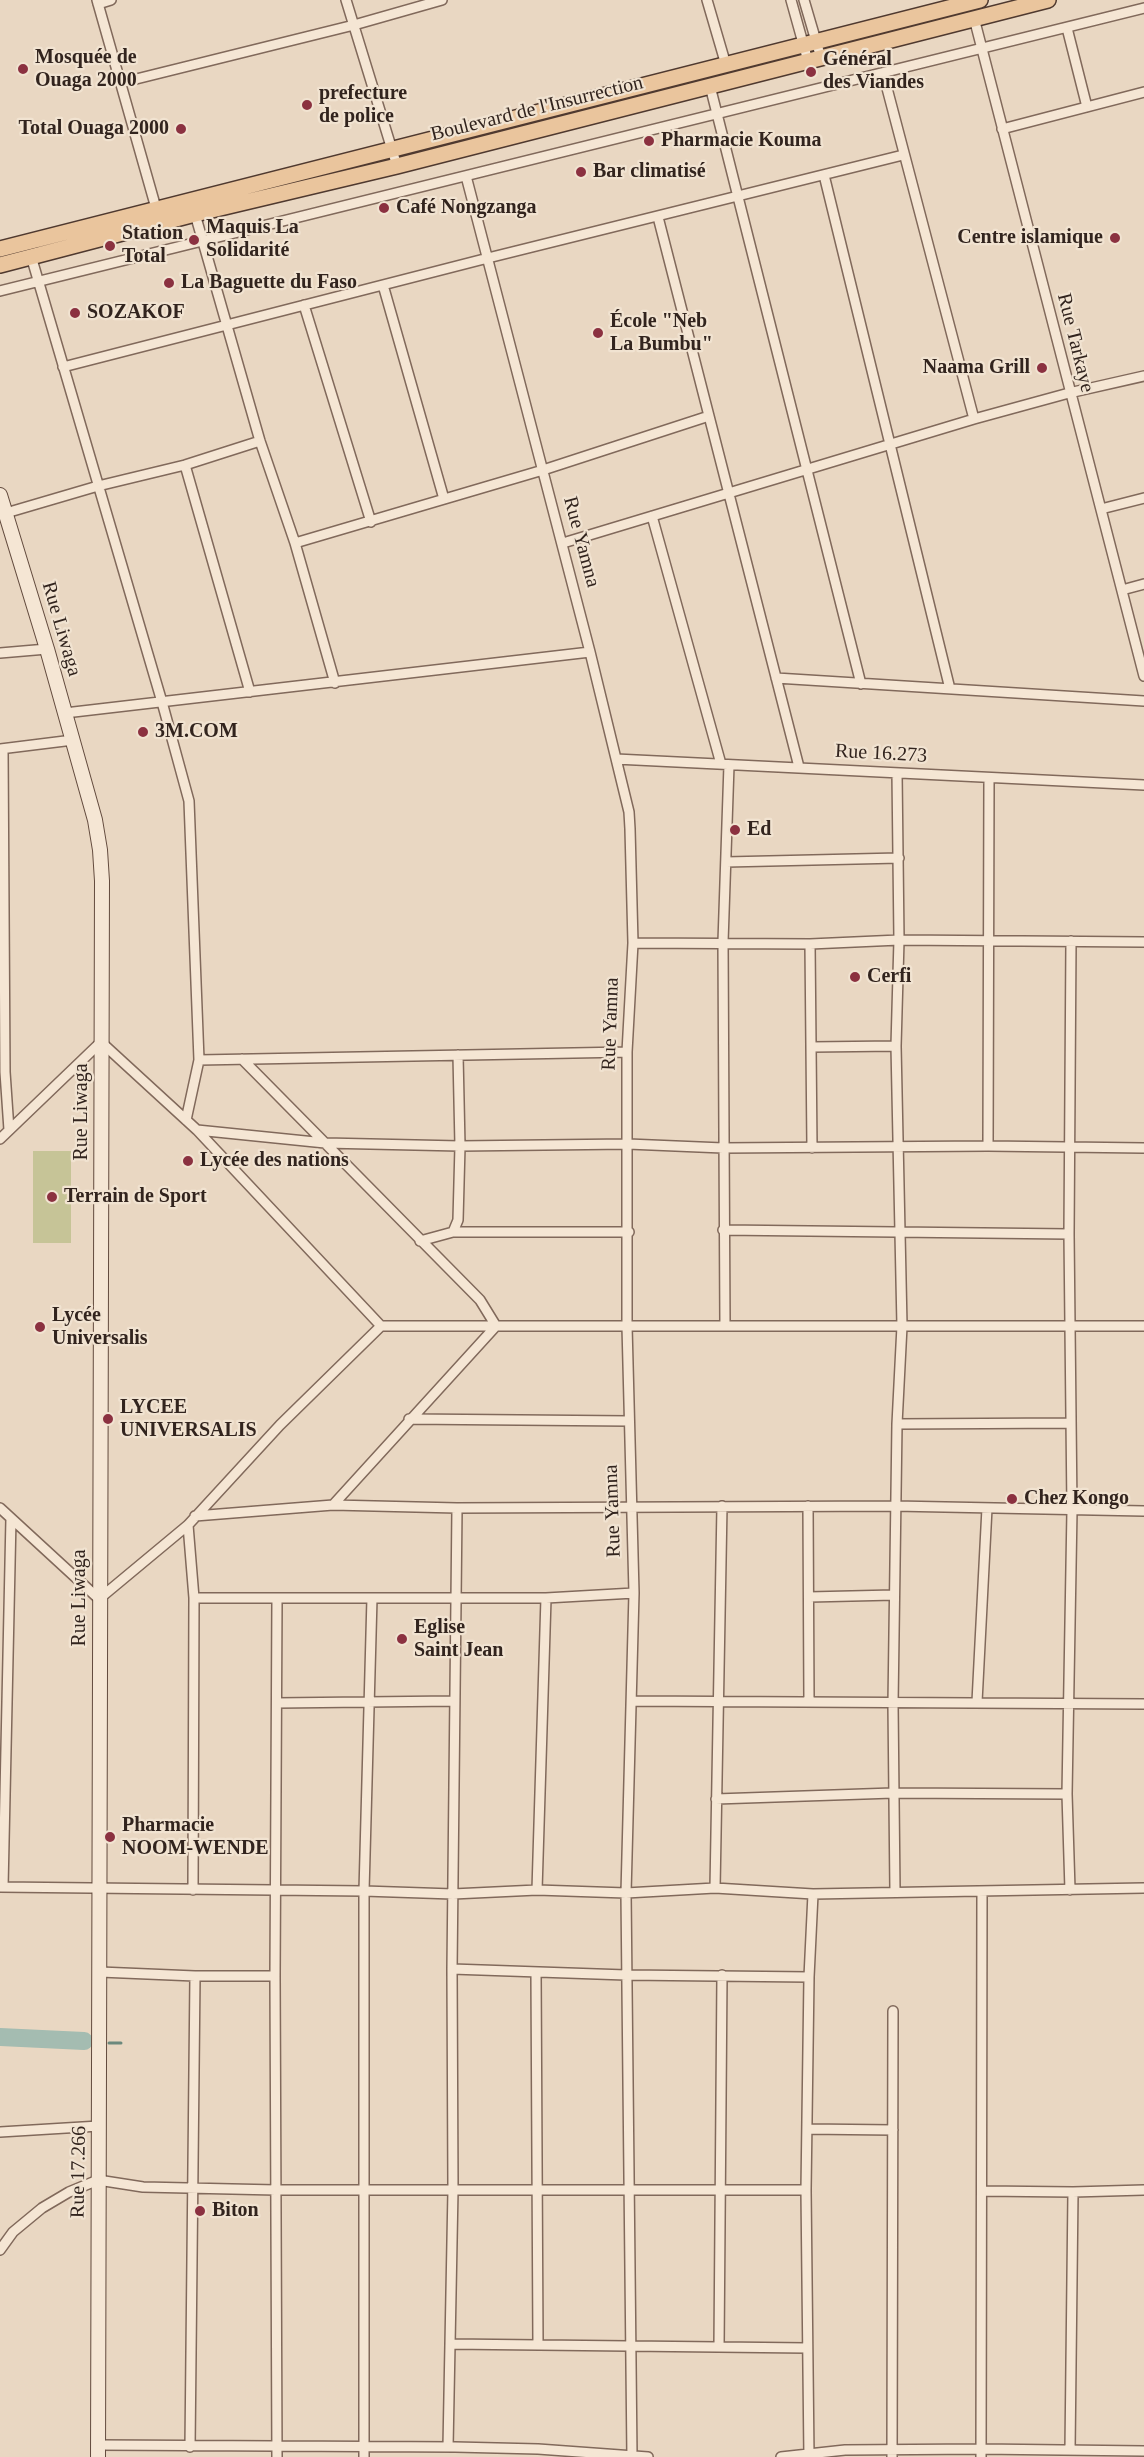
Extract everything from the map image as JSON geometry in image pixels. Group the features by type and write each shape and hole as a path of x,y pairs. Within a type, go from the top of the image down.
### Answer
{"main road":[{"name":"Boulevard de l'Insurrection","path":"0,249 980,0"},
{"name":"Boulevard de l'Insurrection","path":"0,265 1048,0"},
{"name":"Rue Liwaga","path":"0,495 73,740 95,820 100,850 100,1888"},
{"name":"Rue 17.266","path":"98,2451 100,1888"}],"street":[{"path":"111,0 97,2 156,208"},
{"path":"346,0 397,166"},
{"path":"120,83 354,25 442,0"},
{"path":"707,0 726,65"},
{"path":"791,0 811,43"},
{"path":"804,0 814,60"},
{"path":"0,291 1144,8"},
{"name":"Rue Tarkaye","path":"974,18 1069,393 1144,672"},
{"path":"1067,28 1087,107"},
{"path":"883,73 974,419"},
{"path":"711,86 861,684"},
{"path":"1002,129 1144,92"},
{"path":"63,367 903,155"},
{"name":"Rue Yamna","path":"466,176 563,543 616,759 630,829 633,943 627,1052 629,1232 627,1326 634,1593 626,1975 632,2456"},
{"path":"824,176 950,689"},
{"path":"195,214 260,441 295,543 335,683"},
{"path":"658,217 799,767"},
{"path":"31,256 189,801 199,1060 186,1120"},
{"path":"383,285 444,499"},
{"path":"304,305 371,522"},
{"path":"563,543 974,419 1069,393 1144,376"},
{"path":"295,543 543,470 710,416"},
{"path":"6,513 98,486 185,465 260,441"},
{"path":"185,465 250,692"},
{"path":"1101,509 1144,498"},
{"path":"652,516 725,765 726,862 723,942 725,1326"},
{"path":"1122,590 1144,584"},
{"path":"0,653 47,649"},
{"path":"65,713 590,652"},
{"path":"776,678 1144,701"},
{"path":"9,1130 3,1072 2,749 73,740"},
{"name":"Rue 16.273","path":"616,759 1144,785"},
{"path":"895,1892 893,1704 895,1506 902,1326 896,1046 899,940 897,773"},
{"path":"988,1146 989,777"},
{"path":"726,862 898,858"},
{"path":"633,943 810,944 899,940 1144,942"},
{"path":"1070,1890 1067,1794 1072,1510 1069,1234 1071,941"},
{"path":"810,944 812,1148"},
{"path":"0,1138 101,1042 197,1130 381,1326"},
{"path":"812,1047 896,1046"},
{"path":"199,1060 627,1052"},
{"path":"453,1232 460,1209 458,1055"},
{"path":"242,1059 480,1300 496,1326"},
{"path":"197,1130 325,1143 460,1146 628,1144 723,1148 988,1146 1144,1148"},
{"path":"723,1230 1069,1234"},
{"path":"420,1241 453,1232 629,1232"},
{"path":"0,1509 99,1599 188,1525 280,1425 381,1326 1144,1326"},
{"path":"333,1505 496,1326"},
{"path":"409,1419 629,1421"},
{"path":"897,1424 1071,1423"},
{"path":"195,1516 333,1505 457,1508 895,1506 1144,1511"},
{"path":"715,1888 722,1506"},
{"path":"808,1506 809,1702"},
{"path":"452,2450 450,2344 457,1508"},
{"path":"977,1702 987,1508"},
{"path":"11,1518 5,1593 2,1887 453,1894 537,1890 626,1893 715,1888 813,1894 1144,1888"},
{"path":"188,1525 194,1598 193,1890"},
{"path":"194,1598 546,1598 634,1593"},
{"path":"809,1597 894,1595"},
{"path":"364,2457 364,1891 372,1598"},
{"path":"537,1890 546,1598"},
{"path":"277,1599 275,1976 277,2452"},
{"path":"277,1702 454,1701"},
{"path":"632,1701 1144,1704"},
{"path":"716,1799 893,1793 1067,1794"},
{"path":"981,2453 982,1892"},
{"path":"809,2455 806,2190 809,1977 813,1894"},
{"path":"452,1969 626,1975 809,1977"},
{"path":"100,1972 195,1976 275,1976"},
{"path":"536,1972 538,2345"},
{"path":"719,2347 722,1975"},
{"path":"190,2447 195,1976"},
{"path":"892,2454 893,2011"},
{"path":"0,2132 99,2126"},
{"path":"807,2130 893,2130"},
{"path":"0,2250 13,2232 42,2208 69,2192 99,2180 144,2187 276,2190 806,2190"},
{"path":"983,2191 1144,2190"},
{"path":"1071,2450 1073,2192"},
{"path":"450,2344 807,2348"},
{"path":"98,2451 190,2447 277,2452 364,2445 648,2457"},
{"path":"781,2457 1071,2450 1144,2451"}],"shaded area":[{"name":"Terrain de Sport","path":"33,1151 71,1151 71,1243 33,1243"}],"waterway":[{"path":"0,2037 84,2041"},
{"path":"109,2043 121,2043"}],"place":[{"name":"Mosquée de Ouaga 2000","path":"23,69"},
{"name":"Général des Viandes","path":"811,72"},
{"name":"prefecture de police","path":"307,105"},
{"name":"Total Ouaga 2000","path":"181,129"},
{"name":"Pharmacie Kouma","path":"649,141"},
{"name":"Bar climatisé","path":"581,172"},
{"name":"Café Nongzanga","path":"384,208"},
{"name":"Centre islamique","path":"1115,238"},
{"name":"Maquis La Solidarité","path":"194,240"},
{"name":"Station Total","path":"110,246"},
{"name":"La Baguette du Faso","path":"169,283"},
{"name":"SOZAKOF","path":"75,313"},
{"name":"École \"Neb La Bumbu\"","path":"598,333"},
{"name":"Naama Grill","path":"1042,368"},
{"name":"3M.COM","path":"143,732"},
{"name":"Ed","path":"735,830"},
{"name":"Cerfi","path":"855,977"},
{"name":"Lycée des nations","path":"188,1161"},
{"name":"Terrain de Sport","path":"52,1197"},
{"name":"Lycée Universalis","path":"40,1327"},
{"name":"LYCEE UNIVERSALIS","path":"108,1419"},
{"name":"Chez Kongo","path":"1012,1499"},
{"name":"Eglise Saint Jean","path":"402,1639"},
{"name":"Pharmacie NOOM-WENDE","path":"110,1837"},
{"name":"Biton","path":"200,2211"}]}
